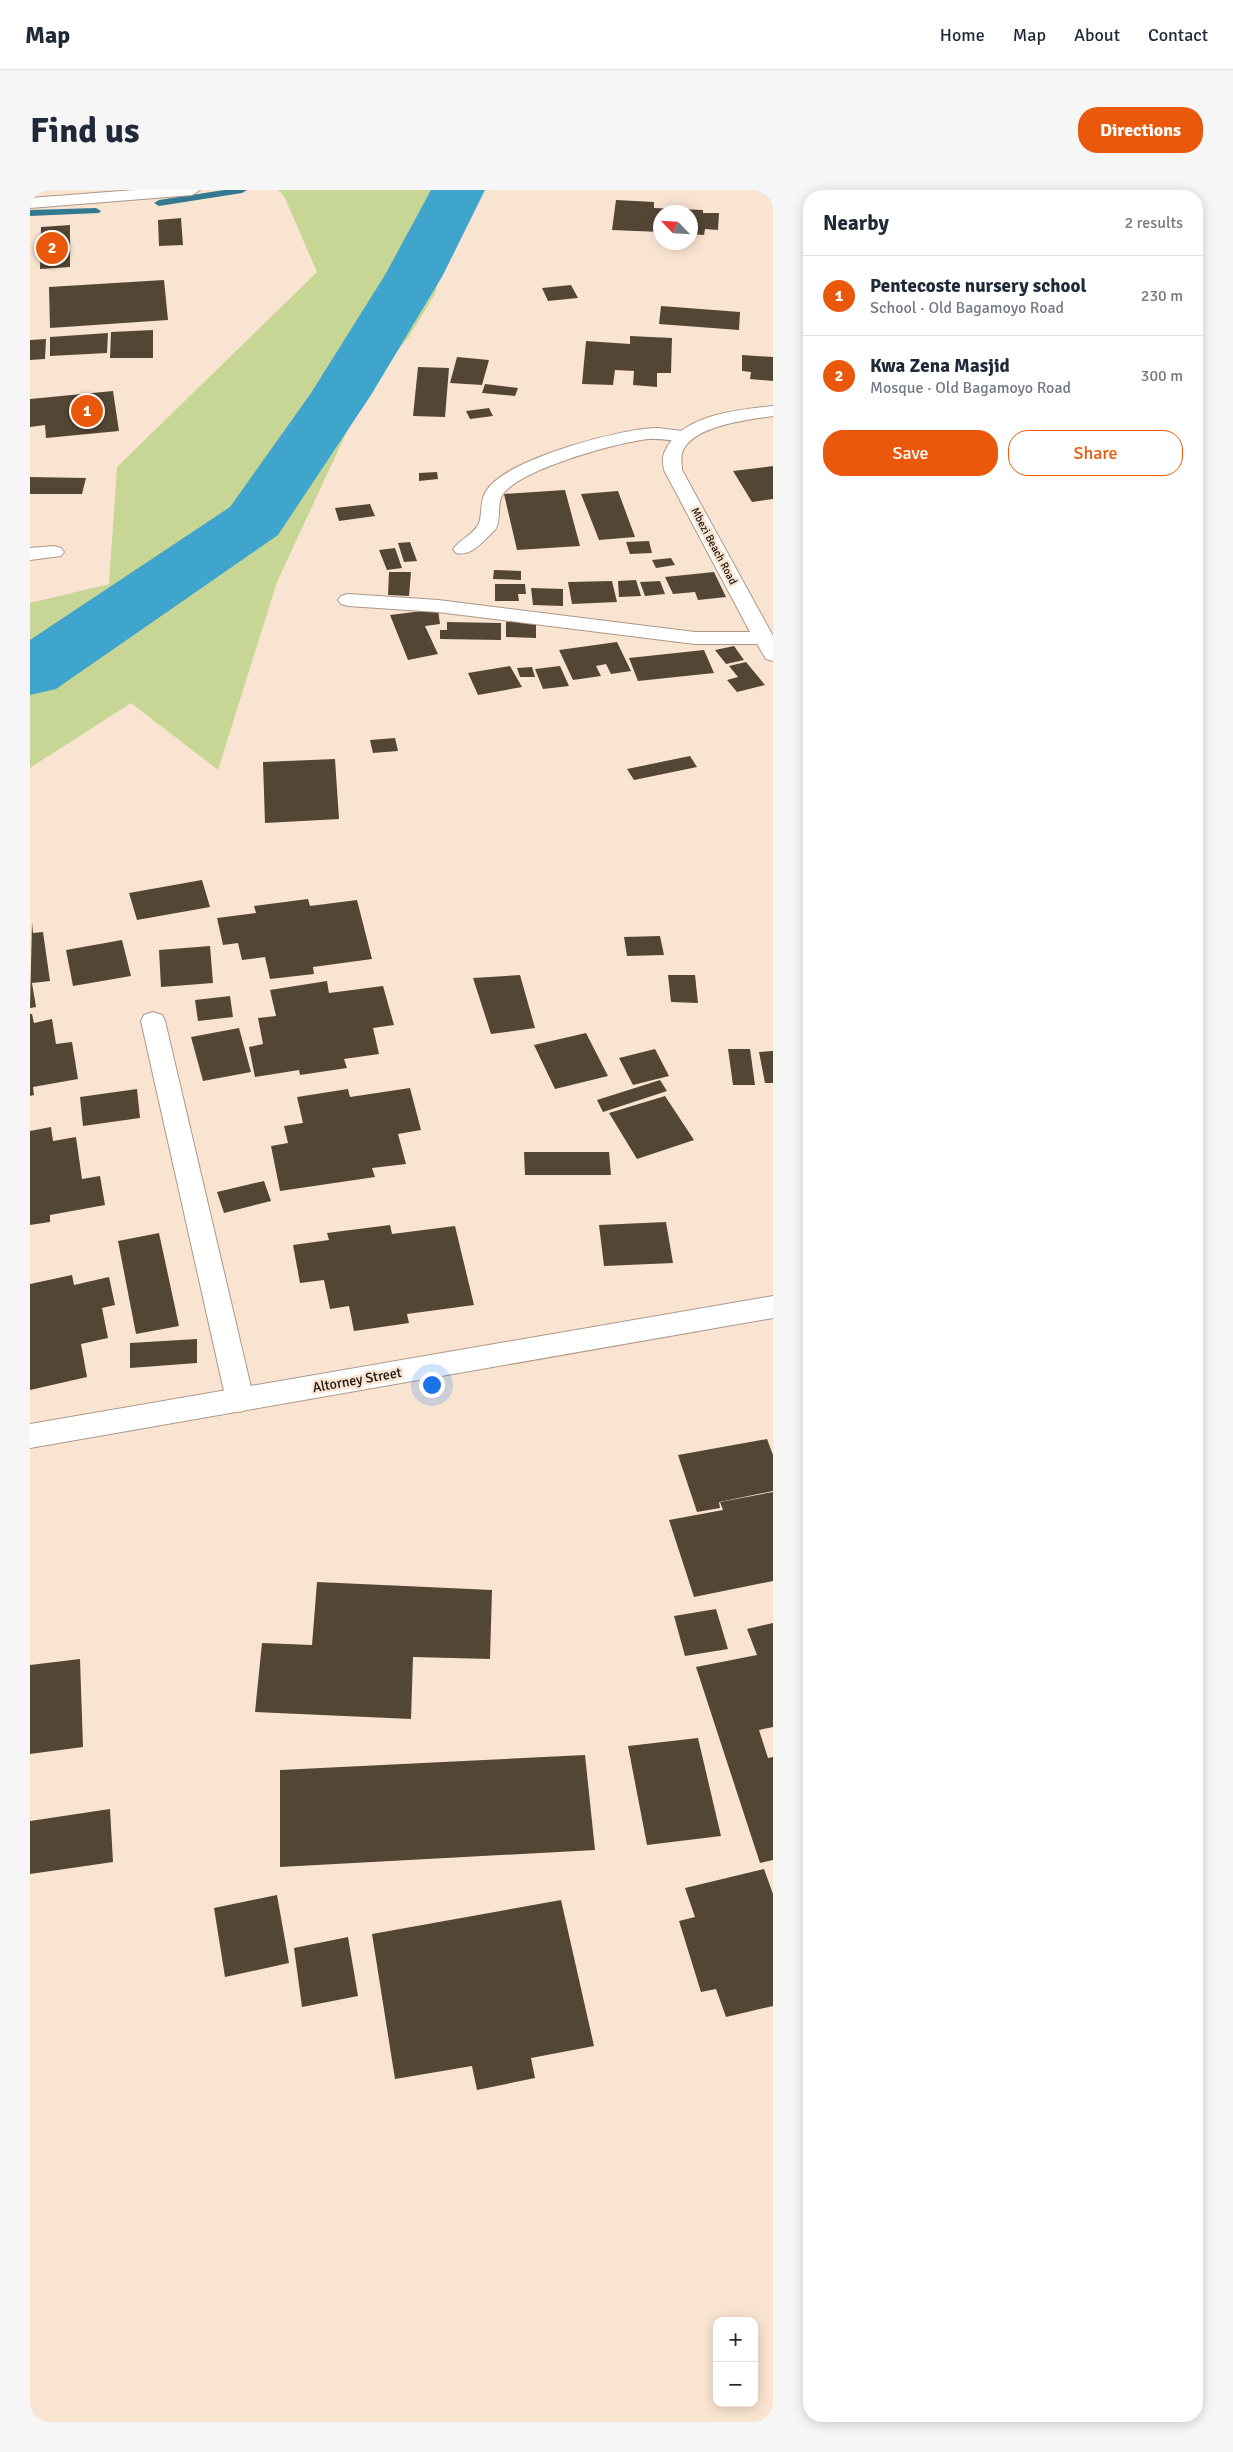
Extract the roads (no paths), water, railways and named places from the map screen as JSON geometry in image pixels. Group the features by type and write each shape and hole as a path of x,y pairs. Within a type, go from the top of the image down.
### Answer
{"street":[{"path":"30,203 192,190"},
{"path":"463,549 488,526 488,511 497,490 520,474 574,451 649,434 684,436 733,417 773,411"},
{"name":"Mbezi Beach Road","path":"684,436 673,452 673,470 768,647"},
{"path":"30,554 54,552"},
{"path":"348,600 438,606 768,647"},
{"path":"153,1021 240,1400"},
{"name":"Altorney Street","path":"30,1436 773,1308"}],"waterway":[{"path":"159,203 242,190"},
{"path":"30,673 254,521 340,395 414,275 458,190"},
{"path":"30,213 96,211"}],"place":[{"name":"Kwa Zena Masjid","path":"52,248"},
{"name":"Pentecoste nursery school","path":"87,411"}]}
